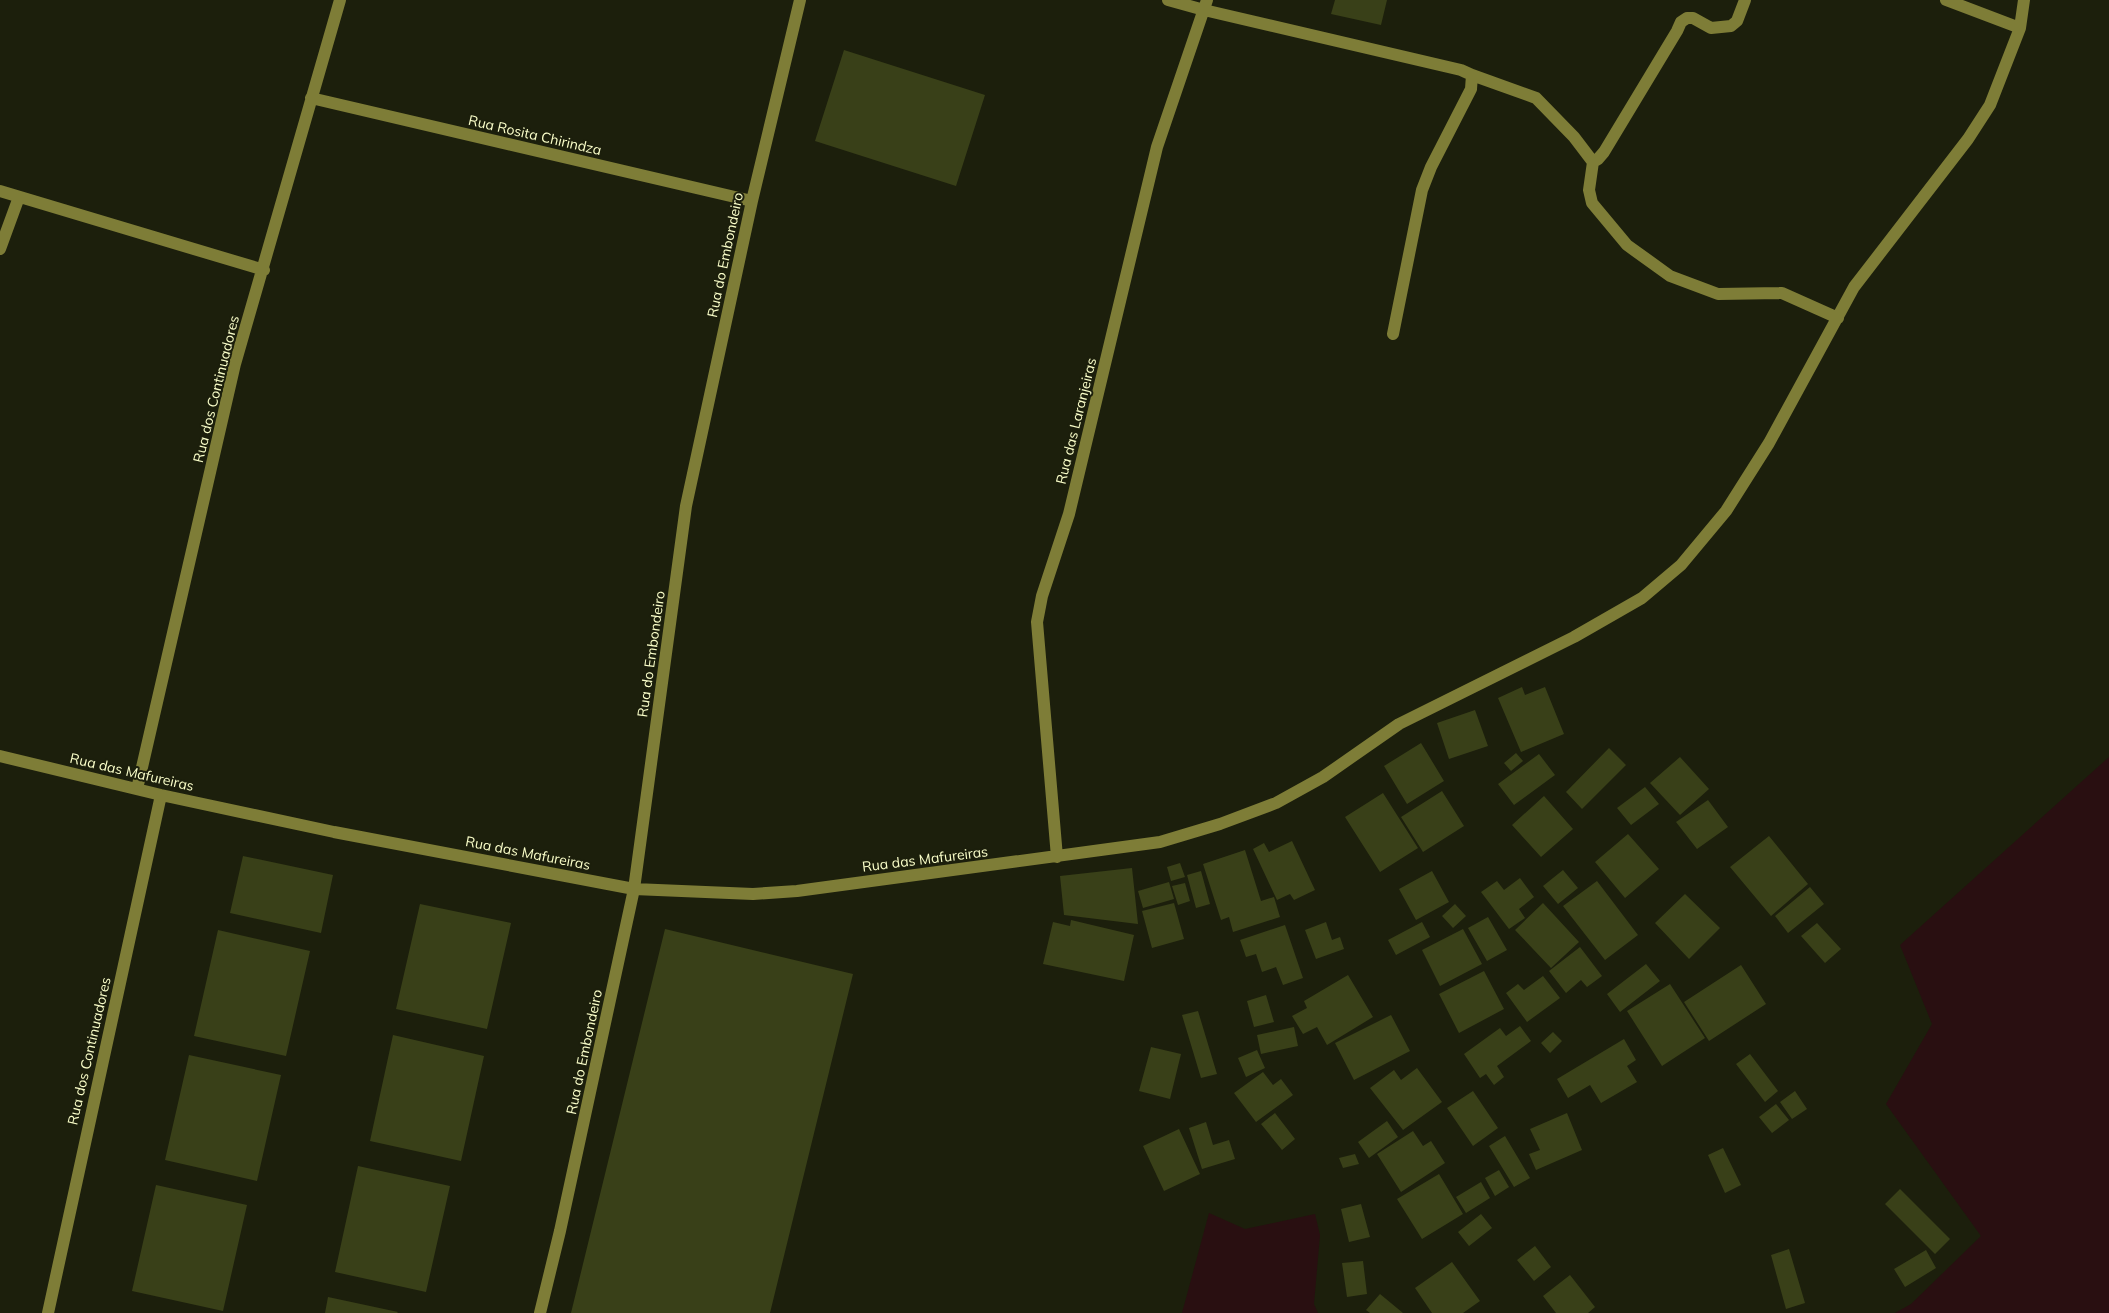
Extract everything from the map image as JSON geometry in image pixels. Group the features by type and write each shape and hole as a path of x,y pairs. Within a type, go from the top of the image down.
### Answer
{"street":[{"name":"Rua dos Continuadores","path":"137,789 235,364 264,270 340,0"},
{"name":"Rua do Embondeiro","path":"540,1313 562,1222 634,889 686,506 752,202 800,0"},
{"path":"1168,0 1206,5 1461,70 1536,98 1574,137 1592,162 1589,190 1592,203 1627,245 1670,276 1718,294 1782,292 1838,318"},
{"path":"1592,162 1598,159 1604,152 1681,22 1687,18 1693,18 1711,28 1731,26 1737,22 1745,0"},
{"path":"1946,0 2020,28"},
{"name":"Rua das Mafureiras","path":"0,756 161,795 334,832 634,889 753,894 797,891 1160,842 1220,824 1276,803 1323,777 1399,724 1574,638 1642,598 1681,565 1726,511 1769,443 1854,287 1968,139 1990,105 2020,28 2024,0"},
{"name":"Rua das Laranjeiras","path":"1057,857 1037,622 1042,596 1069,514 1158,147 1206,5"},
{"path":"1393,334 1422,190 1431,167 1471,89 1472,75"},
{"name":"Rua Rosita Chirindza","path":"311,98 752,202"},
{"path":"0,191 264,270"},
{"path":"0,248 19,196"},
{"name":"Rua dos Continuadores","path":"48,1313 161,795"}],"shaded area":[{"path":"2109,757 2109,1313 1895,1313 1911,1304 1981,1236 1886,1104 1932,1024 1900,945"},
{"path":"1209,1213 1245,1229 1315,1214 1320,1235 1314,1304 1318,1313 1182,1313"}],"building":[{"path":"1335,0 1387,0 1381,25 1331,14"},
{"path":"844,50 985,95 956,186 815,141"},
{"path":"1522,687 1525,695 1545,687 1564,734 1521,752 1498,698"},
{"path":"1475,710 1488,746 1449,759 1437,723"},
{"path":"1421,743 1444,781 1407,804 1384,766"},
{"path":"1609,748 1626,765 1582,809 1566,792"},
{"path":"1516,753 1523,761 1511,771 1504,763"},
{"path":"1539,754 1555,775 1514,805 1498,784"},
{"path":"1680,757 1709,789 1680,815 1650,783"},
{"path":"1645,787 1659,804 1631,825 1617,808"},
{"path":"1442,791 1464,826 1423,852 1401,817"},
{"path":"1383,793 1418,848 1380,872 1345,817"},
{"path":"1544,796 1573,829 1541,857 1512,825"},
{"path":"1708,800 1728,827 1697,849 1676,822"},
{"path":"1628,834 1659,869 1625,898 1595,862"},
{"path":"1769,836 1808,884 1771,916 1730,867"},
{"path":"1292,841 1315,890 1294,900 1290,894 1277,900 1253,849 1264,843 1269,852"},
{"path":"1245,850 1261,901 1274,897 1280,917 1233,932 1229,917 1221,920 1203,864"},
{"path":"243,856 333,875 321,933 230,913"},
{"path":"1180,863 1185,877 1171,881 1167,867"},
{"path":"1132,868 1138,924 1064,915 1060,876"},
{"path":"1563,870 1578,888 1558,904 1543,886"},
{"path":"1201,871 1210,904 1196,908 1187,875"},
{"path":"1432,871 1449,902 1416,920 1399,889"},
{"path":"1520,878 1534,897 1519,909 1525,918 1509,929 1481,892 1497,881 1504,890"},
{"path":"1597,881 1638,935 1605,960 1563,906"},
{"path":"1169,882 1174,899 1143,908 1138,891"},
{"path":"1185,883 1190,901 1178,905 1172,886"},
{"path":"1810,887 1824,904 1788,933 1775,916"},
{"path":"1685,894 1720,928 1689,959 1655,923"},
{"path":"1174,903 1184,939 1152,948 1142,911"},
{"path":"1543,903 1579,942 1551,968 1515,930"},
{"path":"420,904 511,923 487,1029 396,1009"},
{"path":"1455,904 1466,916 1453,928 1442,916"},
{"path":"1488,917 1507,950 1487,961 1468,928"},
{"path":"1071,920 1134,935 1124,981 1043,964 1053,922 1070,926"},
{"path":"1326,922 1332,940 1340,937 1344,949 1316,959 1305,930"},
{"path":"1422,922 1430,937 1396,955 1388,940"},
{"path":"1817,923 1841,949 1825,963 1801,936"},
{"path":"1285,925 1303,978 1283,985 1276,967 1262,972 1256,954 1246,957 1240,940"},
{"path":"665,929 853,974 770,1313 571,1313"},
{"path":"1463,929 1482,964 1440,986 1422,950"},
{"path":"218,930 310,951 286,1056 194,1036"},
{"path":"1580,947 1602,976 1587,987 1581,980 1566,993 1549,971"},
{"path":"1646,964 1660,981 1620,1012 1607,994"},
{"path":"1741,965 1766,1004 1709,1041 1684,1002"},
{"path":"1484,971 1504,1009 1459,1033 1439,994"},
{"path":"1348,975 1373,1017 1327,1045 1317,1027 1303,1034 1292,1016 1307,1008 1304,1001"},
{"path":"1543,976 1560,998 1527,1022 1506,993 1518,984 1524,990"},
{"path":"1670,984 1705,1038 1662,1066 1627,1011"},
{"path":"1266,995 1274,1022 1254,1027 1247,1001"},
{"path":"1198,1011 1217,1074 1201,1078 1182,1015"},
{"path":"1391,1015 1410,1051 1354,1080 1335,1043"},
{"path":"1520,1026 1531,1041 1497,1066 1504,1077 1494,1085 1486,1074 1480,1078 1464,1054 1500,1028 1506,1036"},
{"path":"1294,1027 1298,1046 1261,1054 1257,1035"},
{"path":"1553,1032 1562,1041 1550,1053 1541,1043"},
{"path":"393,1035 484,1056 461,1161 370,1141"},
{"path":"1624,1039 1636,1060 1627,1066 1637,1082 1601,1103 1590,1085 1568,1098 1557,1079"},
{"path":"1151,1047 1181,1054 1170,1099 1139,1091"},
{"path":"1257,1050 1265,1068 1246,1077 1238,1058"},
{"path":"1750,1054 1778,1091 1765,1102 1736,1064"},
{"path":"189,1055 281,1075 257,1181 165,1160"},
{"path":"1417,1068 1442,1102 1403,1130 1370,1088 1394,1070 1401,1080"},
{"path":"1263,1072 1273,1085 1281,1079 1293,1095 1256,1122 1234,1093"},
{"path":"1473,1091 1498,1128 1473,1146 1447,1108"},
{"path":"1795,1091 1807,1109 1792,1119 1780,1102"},
{"path":"1776,1104 1789,1120 1772,1133 1759,1117"},
{"path":"1275,1113 1295,1139 1282,1150 1261,1124"},
{"path":"1567,1113 1582,1150 1536,1170 1529,1154 1540,1150 1530,1129"},
{"path":"1387,1121 1398,1137 1369,1158 1358,1142"},
{"path":"1206,1122 1213,1145 1229,1140 1235,1159 1202,1169 1189,1128"},
{"path":"1179,1129 1200,1174 1164,1191 1143,1146"},
{"path":"1413,1131 1423,1146 1431,1141 1445,1163 1401,1192 1377,1154"},
{"path":"1505,1136 1530,1178 1514,1187 1489,1146"},
{"path":"1723,1148 1741,1185 1725,1193 1708,1155"},
{"path":"1355,1154 1359,1164 1343,1168 1339,1158"},
{"path":"358,1166 450,1186 426,1292 335,1272"},
{"path":"1499,1170 1509,1187 1495,1196 1485,1178"},
{"path":"1439,1174 1463,1214 1422,1239 1397,1199"},
{"path":"1481,1182 1490,1198 1466,1213 1456,1197"},
{"path":"156,1185 247,1205 223,1311 132,1291"},
{"path":"1900,1189 1950,1239 1935,1254 1885,1204"},
{"path":"1361,1204 1370,1237 1349,1242 1341,1209"},
{"path":"1481,1214 1492,1228 1469,1246 1458,1232"},
{"path":"1535,1246 1551,1267 1534,1281 1517,1260"},
{"path":"1789,1249 1805,1303 1786,1309 1771,1255"},
{"path":"1926,1250 1936,1268 1905,1287 1894,1269"},
{"path":"1363,1261 1367,1294 1347,1297 1342,1263"},
{"path":"1452,1262 1480,1301 1463,1313 1432,1313 1415,1288"},
{"path":"1570,1275 1595,1307 1588,1313 1556,1313 1543,1296"},
{"path":"1380,1294 1403,1313 1370,1313 1366,1310"},
{"path":"328,1297 398,1312 325,1313"}]}
